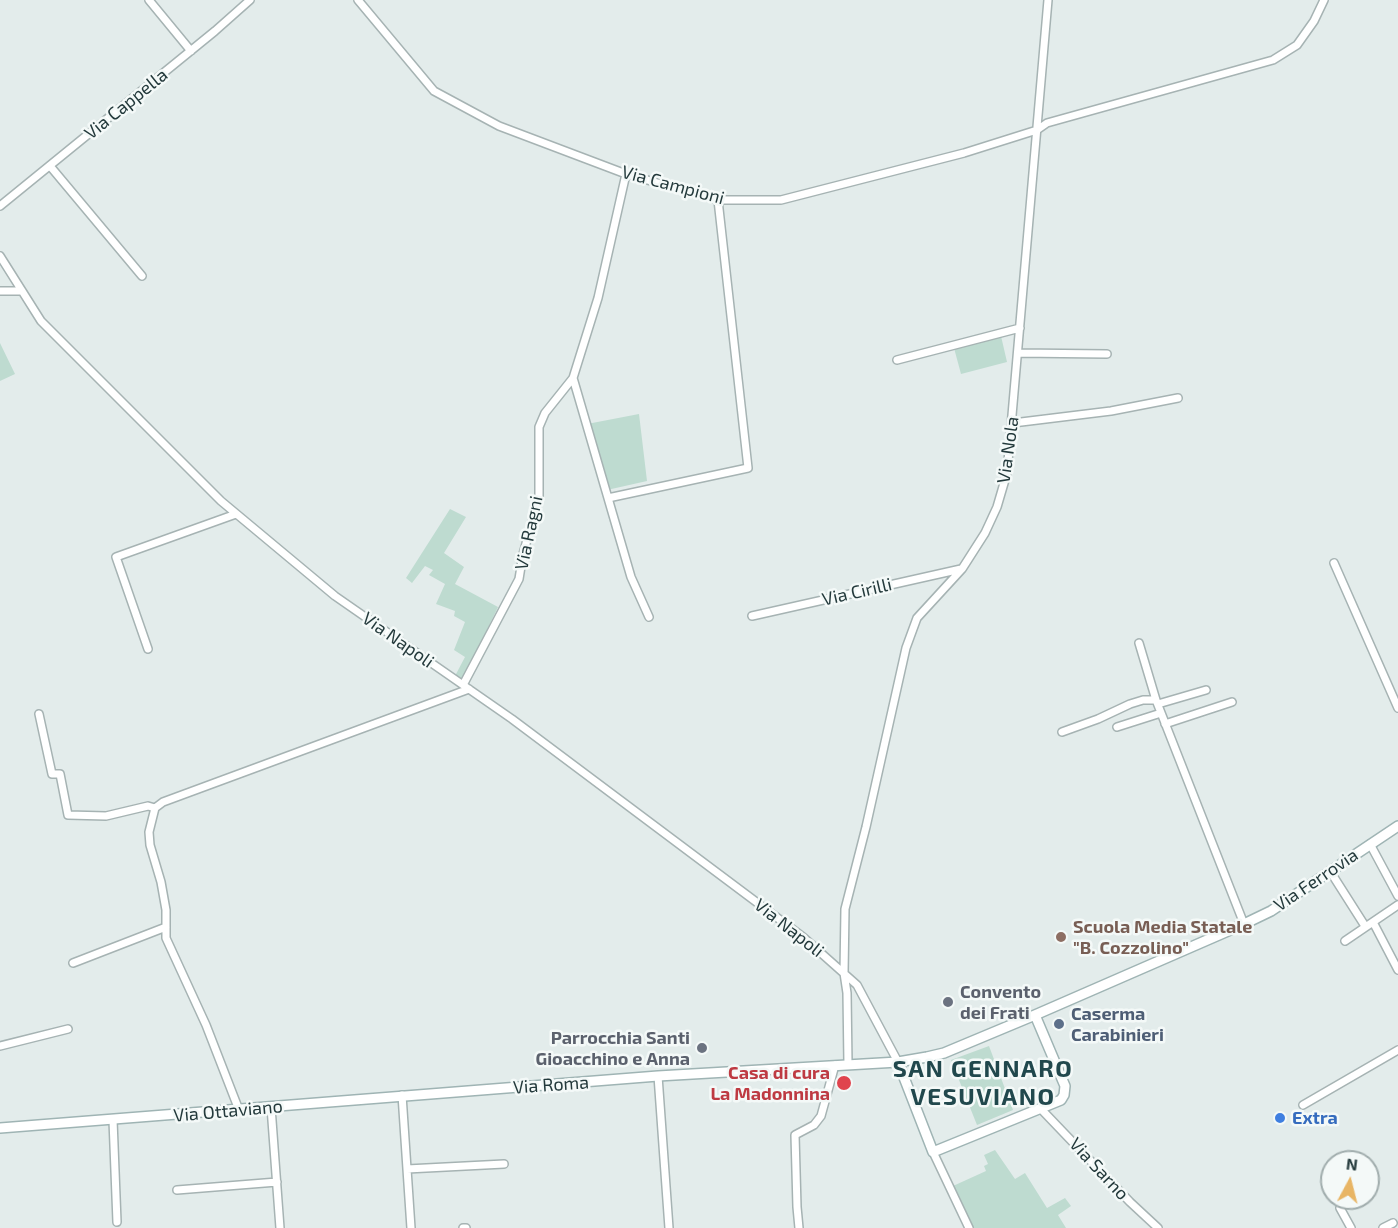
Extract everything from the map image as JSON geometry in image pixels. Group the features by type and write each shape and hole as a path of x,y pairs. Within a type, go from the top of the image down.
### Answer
{"main road":[{"name":"Via Ferrovia","path":"898,1062 944,1053 1035,1016 1244,924 1271,911 1398,826"},
{"path":"898,1062 933,1152 1041,1109 1060,1100 1064,1095 1065,1086 1035,1016"},
{"name":"Via Roma","path":"456,1092 581,1084 658,1076 898,1062"},
{"name":"Via Ottaviano","path":"0,1128 456,1092"}],"street":[{"path":"149,0 191,51"},
{"name":"Via Cappella","path":"0,206 191,51 250,0"},
{"name":"Via Campioni","path":"358,0 434,91 499,126 626,174 718,200 781,200 964,153 1037,130 1047,123 1273,60 1297,45 1314,21 1324,0"},
{"name":"Via Nola","path":"848,1064 847,993 844,973 845,909 909,636 922,611 962,569 985,533 1002,492 1007,473 1048,0"},
{"path":"50,166 142,276"},
{"name":"Via Ragni","path":"466,687 519,579 523,554 539,498 539,427 545,413 573,378 598,298 626,174"},
{"path":"608,498 748,468 718,200"},
{"name":"Via Napoli","path":"0,256 41,321 221,501 335,596 521,726 804,937 857,985 898,1062"},
{"path":"0,291 22,291"},
{"path":"897,360 1020,328"},
{"path":"1018,353 1107,354"},
{"path":"573,378 630,577 649,617"},
{"path":"1013,423 1111,411 1178,398"},
{"path":"148,649 117,557 236,514"},
{"path":"1334,563 1398,708"},
{"name":"Via Cirilli","path":"752,616 962,569"},
{"path":"1139,643 1165,724 1244,924"},
{"path":"239,1110 206,1025 166,938 166,910 150,844 150,821 155,808 163,802 466,687"},
{"path":"1062,732 1143,700 1157,702 1206,690"},
{"path":"1165,724 1232,702"},
{"path":"1117,727 1161,713"},
{"path":"39,714 52,774 60,774 68,815 106,816 148,806 155,808"},
{"path":"1370,844 1398,896"},
{"path":"1330,871 1365,926"},
{"path":"1345,941 1398,905"},
{"path":"1373,922 1398,970"},
{"path":"73,963 166,927"},
{"path":"0,1046 68,1029"},
{"path":"1303,1105 1398,1050"},
{"path":"799,1228 796,1207 795,1136 814,1125 821,1116 835,1065"},
{"path":"658,1076 669,1228"},
{"path":"402,1095 411,1228"},
{"path":"271,1107 280,1228"},
{"name":"Via Sarno","path":"1041,1109 1158,1228"},
{"path":"113,1120 117,1222"},
{"path":"933,1152 969,1228"},
{"path":"406,1169 504,1164"},
{"path":"177,1190 277,1182"},
{"path":"1341,1210 1351,1228"},
{"path":"1383,1228 1393,1223"}],"green space":[{"path":"1001,336 1007,362 961,374 954,348"},
{"path":"0,343 15,374 0,381"},
{"path":"639,414 647,481 607,490 587,424"},
{"path":"450,509 466,517 444,553 464,567 455,584 498,607 462,682 455,676 465,657 454,650 465,622 454,616 455,611 436,604 445,584 429,575 433,570 425,566 412,583 406,578"},
{"path":"989,1046 1013,1110 977,1125 951,1060"},
{"path":"995,1150 1015,1179 1025,1173 1047,1208 1065,1198 1071,1206 1058,1215 1066,1228 972,1228 953,1186 986,1171 984,1166 988,1164 984,1155"}],"place":[{"name":"Scuola Media Statale \"B. Cozzolino\"","path":"1061,937"},
{"name":"Convento dei Frati","path":"948,1002"},
{"name":"Caserma Carabinieri","path":"1059,1024"},
{"name":"Parrocchia Santi Gioacchino e Anna","path":"702,1048"},
{"name":"Casa di cura La Madonnina","path":"844,1083"},
{"name":"Extra","path":"1280,1118"}],"district":[{"name":"SAN GENNARO VESUVIANO","path":"983,1083"}]}
